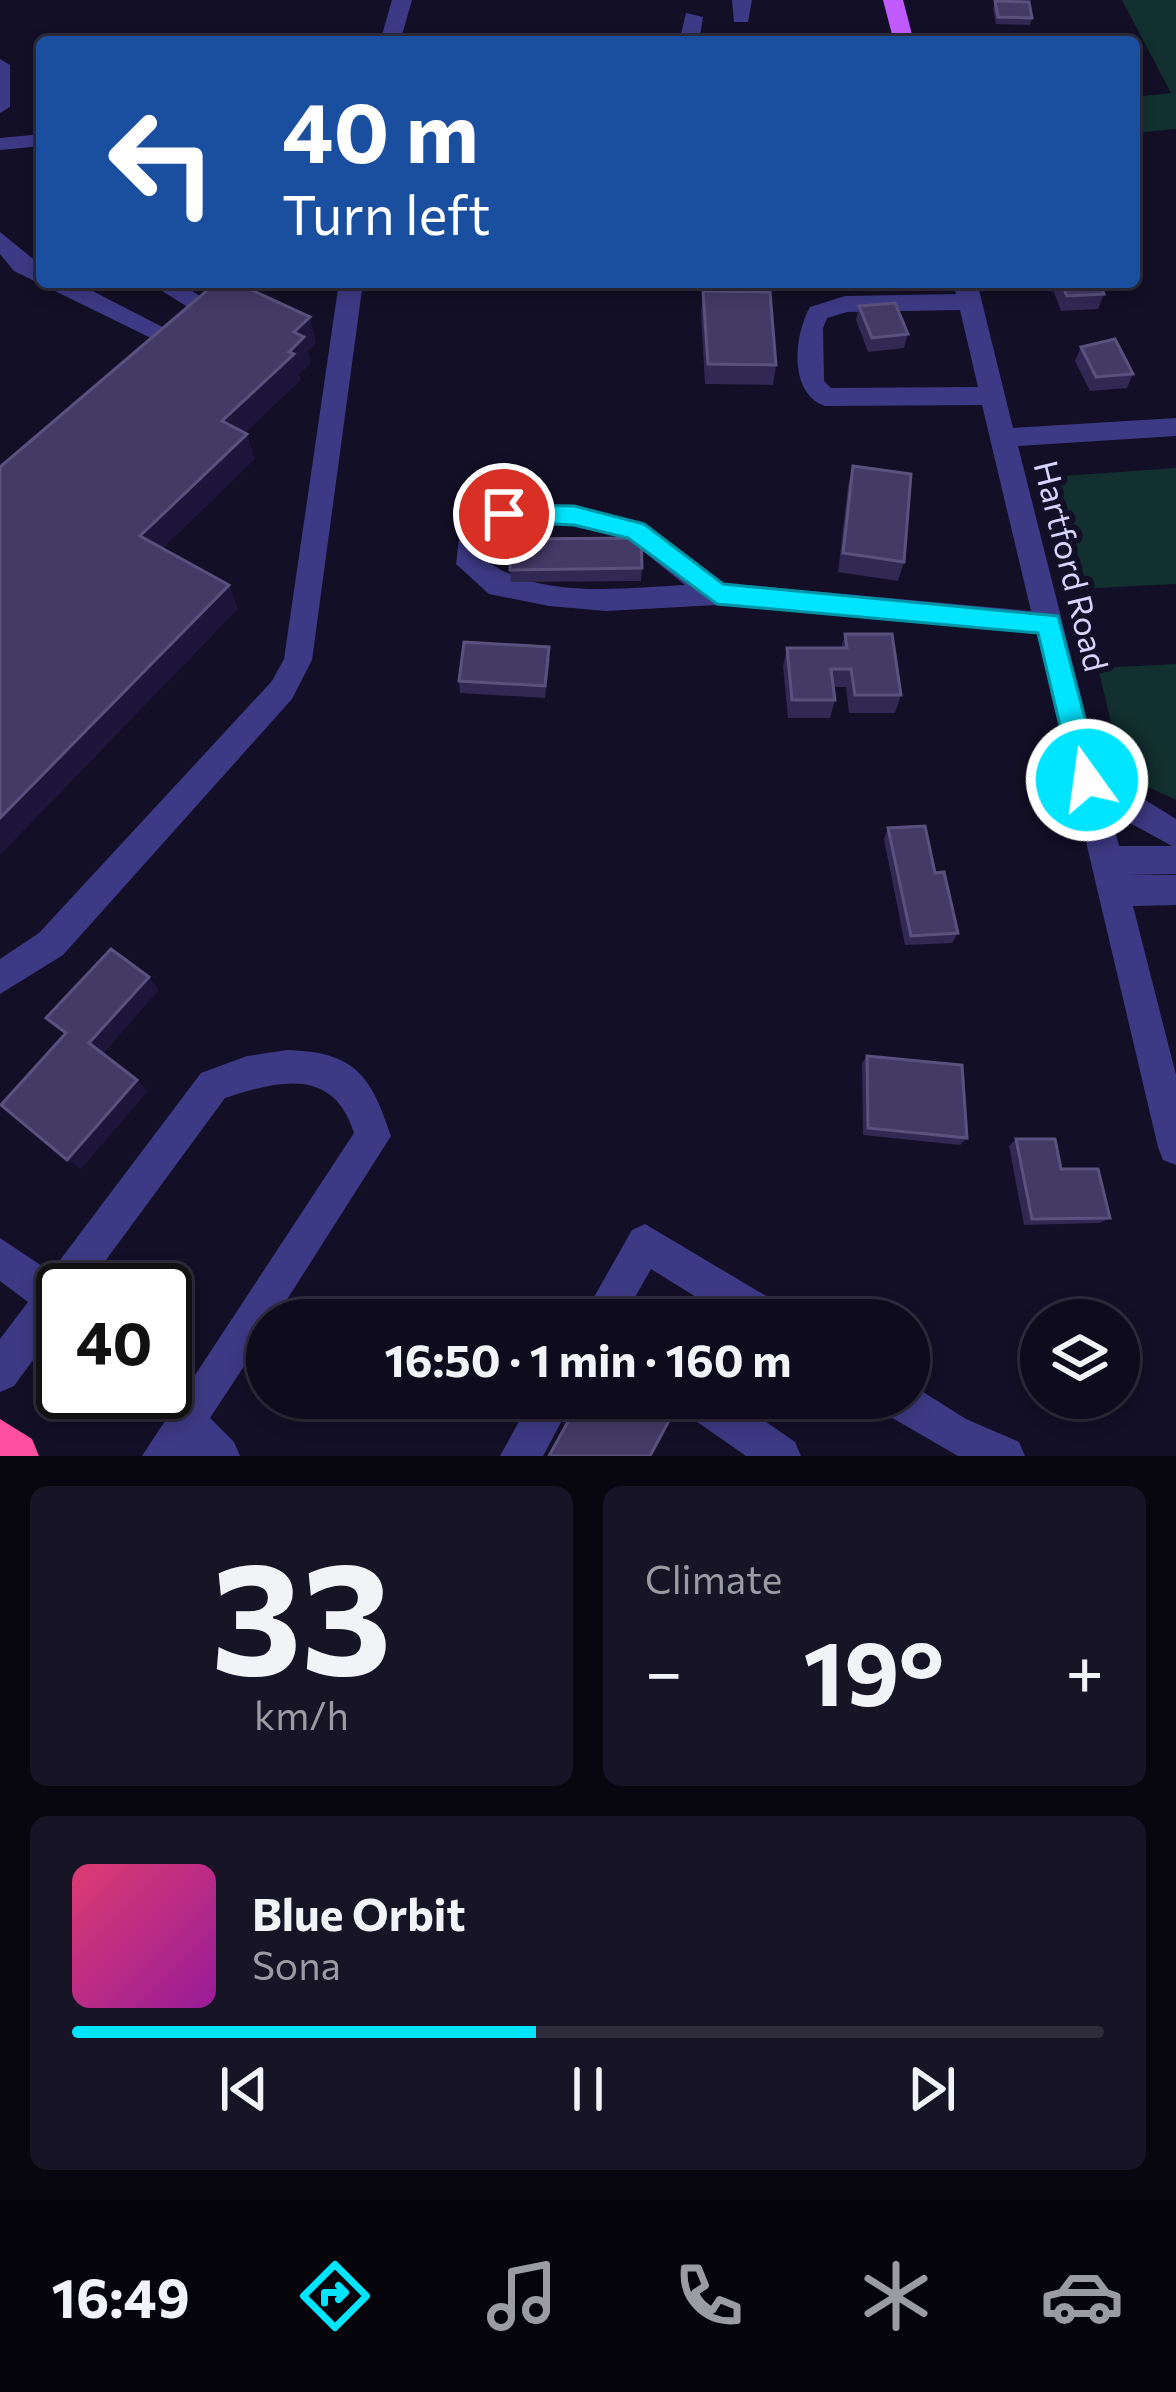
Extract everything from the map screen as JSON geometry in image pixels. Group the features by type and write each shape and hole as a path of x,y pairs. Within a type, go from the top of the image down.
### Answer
{"highway":[{"path":"0,1443 15,1456"}],"main road":[{"path":"893,0 902,36"}],"street":[{"path":"374,1 401,3 391,36"},
{"path":"690,36 693,17"},
{"path":"0,65 0,107"},
{"path":"0,144 36,141"},
{"path":"0,239 22,266 36,273"},
{"path":"65,288 157,342 212,298 180,288"},
{"path":"0,978 51,944 282,690 298,660 350,288"},
{"path":"968,292 845,304 818,313 811,328 812,383 825,397 993,397"},
{"name":"Hartford Road","path":"968,292 1176,1147"},
{"path":"1003,438 1176,427"},
{"path":"717,594 636,531 574,515 504,514 470,538 470,564 499,586 606,600 717,594 1048,624"},
{"path":"1087,780 1176,833"},
{"path":"1110,876 1176,860"},
{"path":"1110,876 1176,890"},
{"path":"80,1263 213,1085 253,1069 314,1068 356,1091 373,1136 192,1410"},
{"path":"612,1299 645,1243 735,1299"},
{"path":"0,1257 36,1284"},
{"path":"0,1372 36,1323"},
{"path":"520,1456 542,1419"},
{"path":"725,1419 768,1452"},
{"path":"930,1419 1005,1456"},
{"path":"173,1439 220,1456"}],"green space":[{"path":"1122,0 1176,0 1176,129 1140,132 1140,96 1171,93"},
{"path":"1176,468 1176,584 1076,589 1048,477"},
{"path":"1176,664 1176,800 1124,776 1098,668"}],"building":[{"path":"995,1 1029,2 1032,18 998,17"},
{"path":"210,288 247,288 310,317 294,332 304,337 289,352 294,354 222,421 247,434 140,536 229,585 0,818 0,467"},
{"path":"1064,288 1102,288 1104,294 1067,296"},
{"path":"703,291 770,292 776,365 708,364"},
{"path":"895,303 908,334 872,338 859,306"},
{"path":"1115,339 1133,374 1096,377 1081,347"},
{"path":"853,466 911,474 904,562 843,553"},
{"path":"641,538 642,568 510,570 510,539"},
{"path":"845,634 892,634 901,695 855,695 851,669 831,669 835,700 792,700 787,648 847,648"},
{"path":"464,642 549,647 545,686 459,681"},
{"path":"925,826 935,873 944,872 958,933 911,936 888,828"},
{"path":"111,949 149,977 89,1043 137,1080 67,1160 1,1105 66,1033 46,1018"},
{"path":"867,1056 962,1065 967,1138 868,1128"},
{"path":"1016,1139 1055,1139 1061,1169 1098,1169 1110,1218 1032,1219"},
{"path":"569,1419 670,1419 650,1456 549,1456"}],"route":[{"path":"504,514 574,515 636,531 717,594 1048,624 1087,780"}]}
